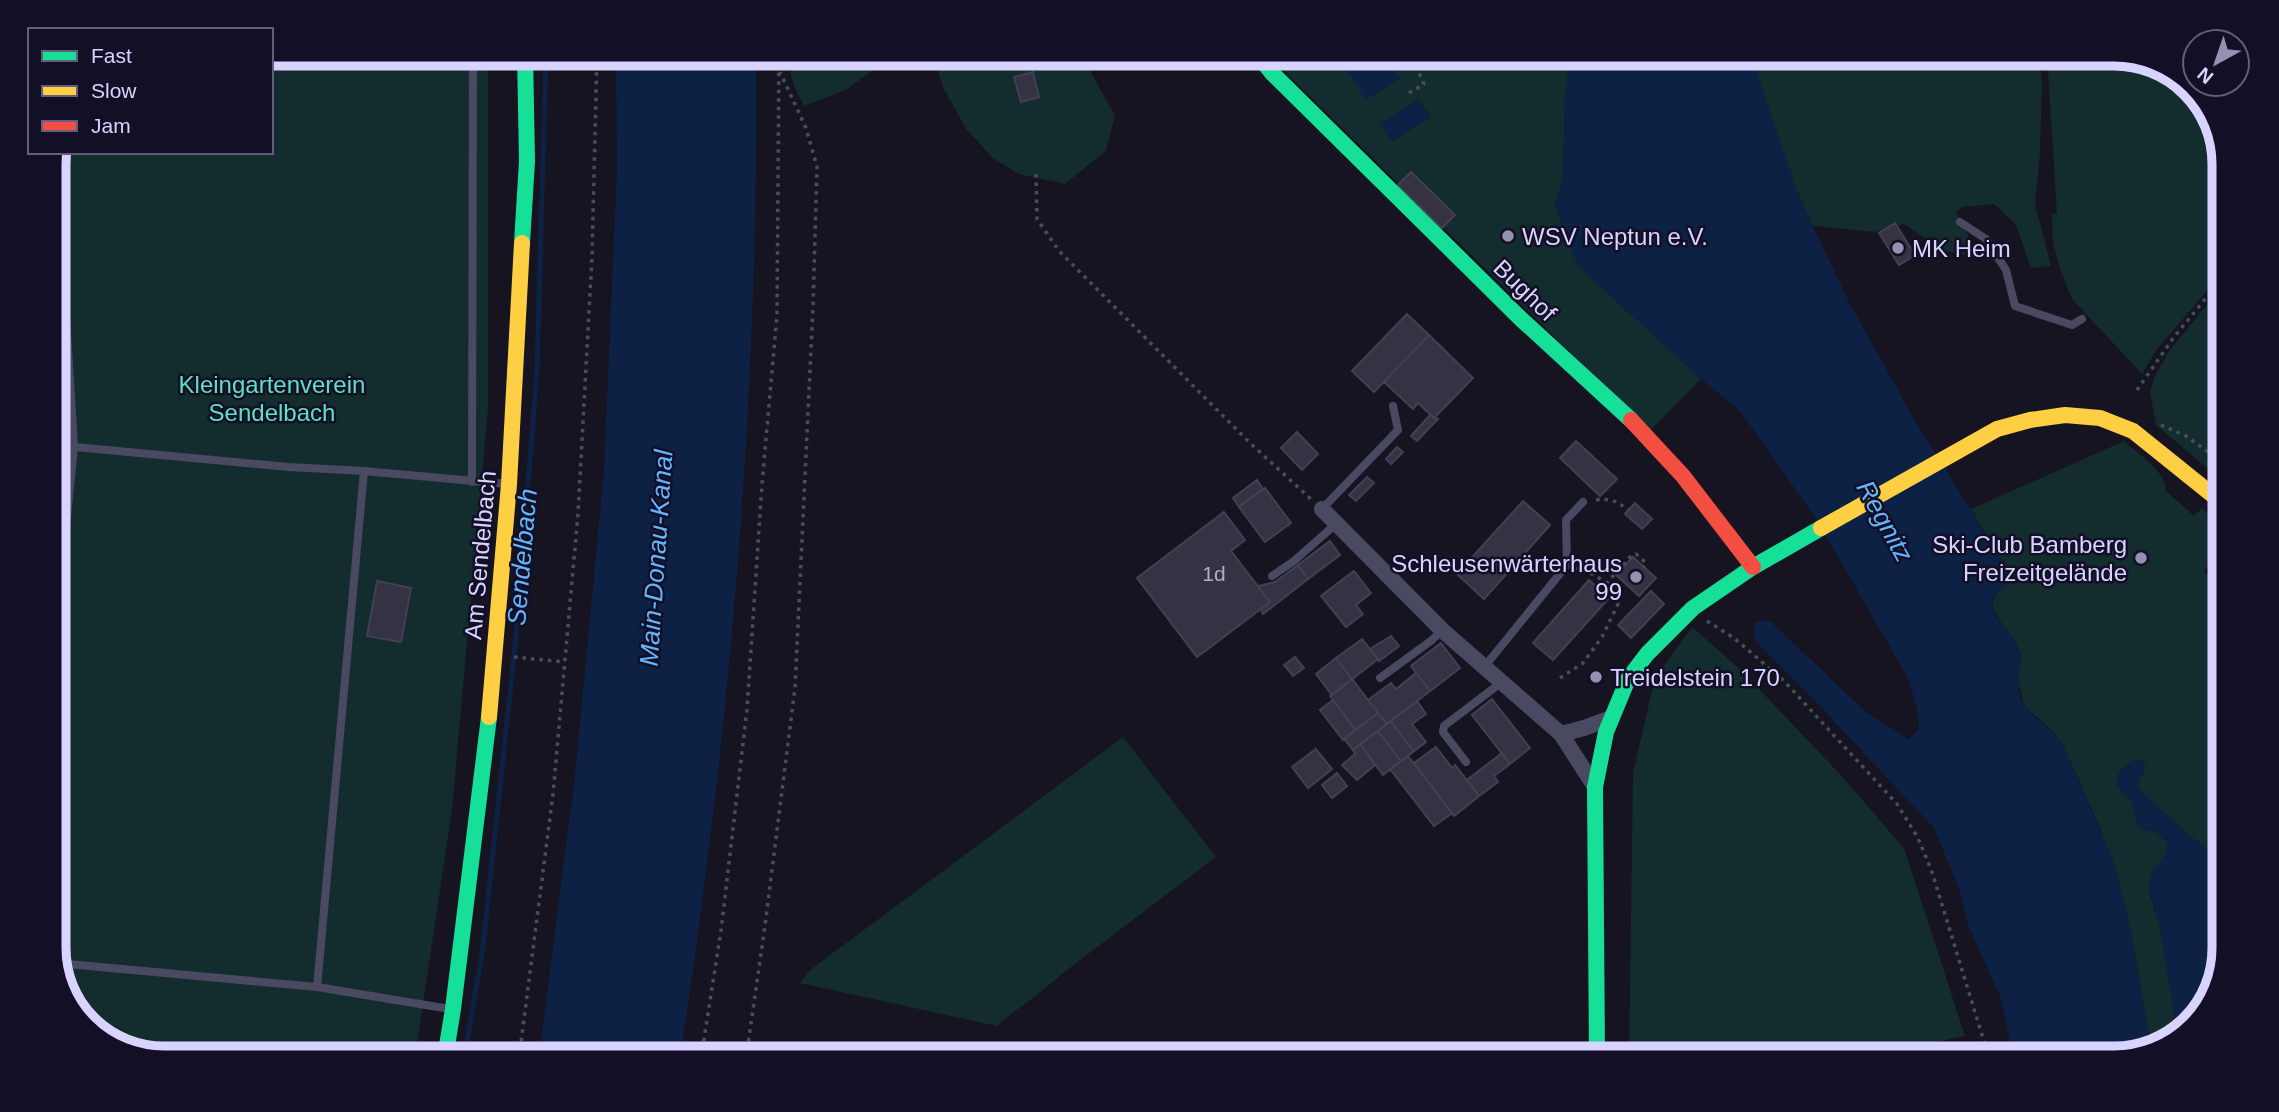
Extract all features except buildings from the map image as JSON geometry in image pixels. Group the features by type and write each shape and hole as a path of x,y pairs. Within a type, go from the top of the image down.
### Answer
{"street":[{"name":"Am Sendelbach","path":"447,1046 489,714 509,484 527,161 525,66"},
{"name":"Bughof","path":"1266,66 1512,309 1645,433 1683,476 1753,567"},
{"path":"1597,1046 1595,787 1606,732 1628,679 1647,654 1693,608 1797,541 1997,429 2020,421 2063,415 2093,417 2131,430 2212,495"},
{"path":"1322,509 1443,630 1561,734 1595,787"},
{"path":"1561,734 1611,718"}],"lane":[{"path":"472,482 473,66"},
{"path":"1960,222 1986,239 2006,270 2015,306 2072,325 2082,319"},
{"path":"67,332 74,446 67,517"},
{"path":"1322,509 1398,430 1393,406"},
{"path":"67,446 509,484"},
{"path":"317,988 364,471"},
{"path":"1485,666 1567,565 1566,520 1583,502"},
{"path":"1272,576 1294,561 1337,523"},
{"path":"1380,678 1443,630"},
{"path":"1466,762 1443,732 1444,726 1502,682"},
{"path":"68,964 317,988 453,1009"}],"path":[{"path":"521,1046 553,794 578,514 591,284 597,66"},
{"path":"703,1046 720,931 748,696 777,315 779,66"},
{"path":"1409,93 1424,84 1416,66"},
{"path":"748,1046 794,688 813,293 817,167 806,128 779,71"},
{"path":"1036,174 1037,219 1059,251 1251,444 1322,509"},
{"path":"2137,390 2174,337 2212,291"},
{"path":"2158,424 2186,436 2212,455"},
{"path":"1583,502 1607,498 1619,502 1628,510"},
{"path":"1606,584 1631,556 1636,554 1646,563 1643,567"},
{"path":"1560,678 1583,663 1602,637 1618,604 1615,591 1596,575 1567,565"},
{"path":"1693,608 1700,616 1734,638 1784,681 1897,804 1918,838 1932,872 1985,1046"},
{"path":"506,656 565,662"}],"green space":[{"name":"Kleingartenverein Sendelbach","path":"273,66 488,66 488,409 452,809 417,1046 145,1044 115,1032 95,1017 74,985 67,954 68,154 273,154"},
{"path":"878,66 846,90 804,106 795,87 791,67"},
{"path":"936,66 1088,66 1115,116 1106,151 1065,184 1019,174 993,158 966,129 944,89"},
{"name":"WSV Neptun e.V.","path":"1279,66 1569,66 1563,179 1555,205 1580,267 1701,379 1650,431"},
{"path":"1754,66 2040,66 2040,152 2035,204 2051,266 2031,268 2016,225 1994,204 1962,207 1956,212 1979,258 1941,250 1904,224 1875,232 1813,226 1799,197"},
{"path":"2048,66 2134,68 2164,80 2181,93 2181,98 2186,98 2205,127 2212,158 2212,285 2157,349 2142,374 2072,299 2053,243 2052,214 2057,214"},
{"path":"2212,299 2212,472 2156,425 2150,392 2154,378 2169,351"},
{"path":"2124,441 2157,470 2166,491 2194,516 2202,508 2212,516 2212,563 2204,571 2212,578 2212,856 2146,797 2138,786 2140,778 2131,762 2118,773 2117,785 2131,802 2143,829 2162,837 2168,848 2152,876 2149,889 2163,942 2176,1024 2150,1039 2128,916 2100,828 2062,743 2023,701 2017,677 2021,656 2014,639 1992,606 2011,574 1971,509"},
{"path":"1692,627 1741,670 1838,772 1904,848 1965,1036 1917,1046 1629,1046 1633,773 1655,678"},
{"path":"1123,737 1216,857 997,1026 800,983 810,970"}],"water":[{"name":"Main-Donau-Kanal","path":"616,66 756,66 753,306 738,558 714,809 682,1046 541,1046 575,776 604,471 617,168"},
{"path":"1344,66 1392,66 1400,79 1366,100"},
{"name":"Regnitz","path":"1569,66 1754,66 1799,197 1849,302 1914,419 2011,574 2011,580 1994,598 1993,611 2018,646 2020,696 2032,714 2062,743 2114,862 2128,916 2150,1039 2115,1046 2011,1046 2000,996 1968,925 1959,889 1934,828 1757,643 1753,635 1755,623 1764,620 1771,622 1866,712 1909,739 1919,729 1909,680 1817,520 1740,411 1701,379 1579,267 1555,205 1563,179"},
{"path":"1419,99 1431,117 1392,142 1380,124"},
{"path":"2134,760 2142,760 2145,771 2139,786 2146,797 2212,856 2211,967 2199,997 2176,1024 2160,929 2149,887 2153,871 2168,847 2159,835 2138,826 2131,802 2117,785 2118,773"}],"waterway":[{"name":"Sendelbach","path":"466,1046 482,955 516,637 537,370 546,66"}],"traffic: fast":[{"path":"522,243 527,161 525,66"},
{"path":"1266,66 1521,319 1631,420"},
{"path":"1597,1046 1595,787 1606,732 1628,679 1647,654 1693,608 1753,567 1821,528"},
{"path":"447,1046 489,717"}],"traffic: slow":[{"path":"489,717 509,484 522,243"},
{"path":"1821,528 1997,429 2030,420 2065,415 2100,418 2133,431 2212,495"}],"traffic: jam":[{"path":"1631,420 1683,476 1753,567"}],"place":[{"name":"WSV Neptun e.V.","path":"1508,236"},
{"name":"MK Heim","path":"1898,248"},
{"name":"Ski-Club Bamberg Freizeitgelände","path":"2141,558"},
{"name":"Schleusenwärterhaus 99","path":"1636,577"},
{"name":"Treidelstein 170","path":"1596,677"}]}
